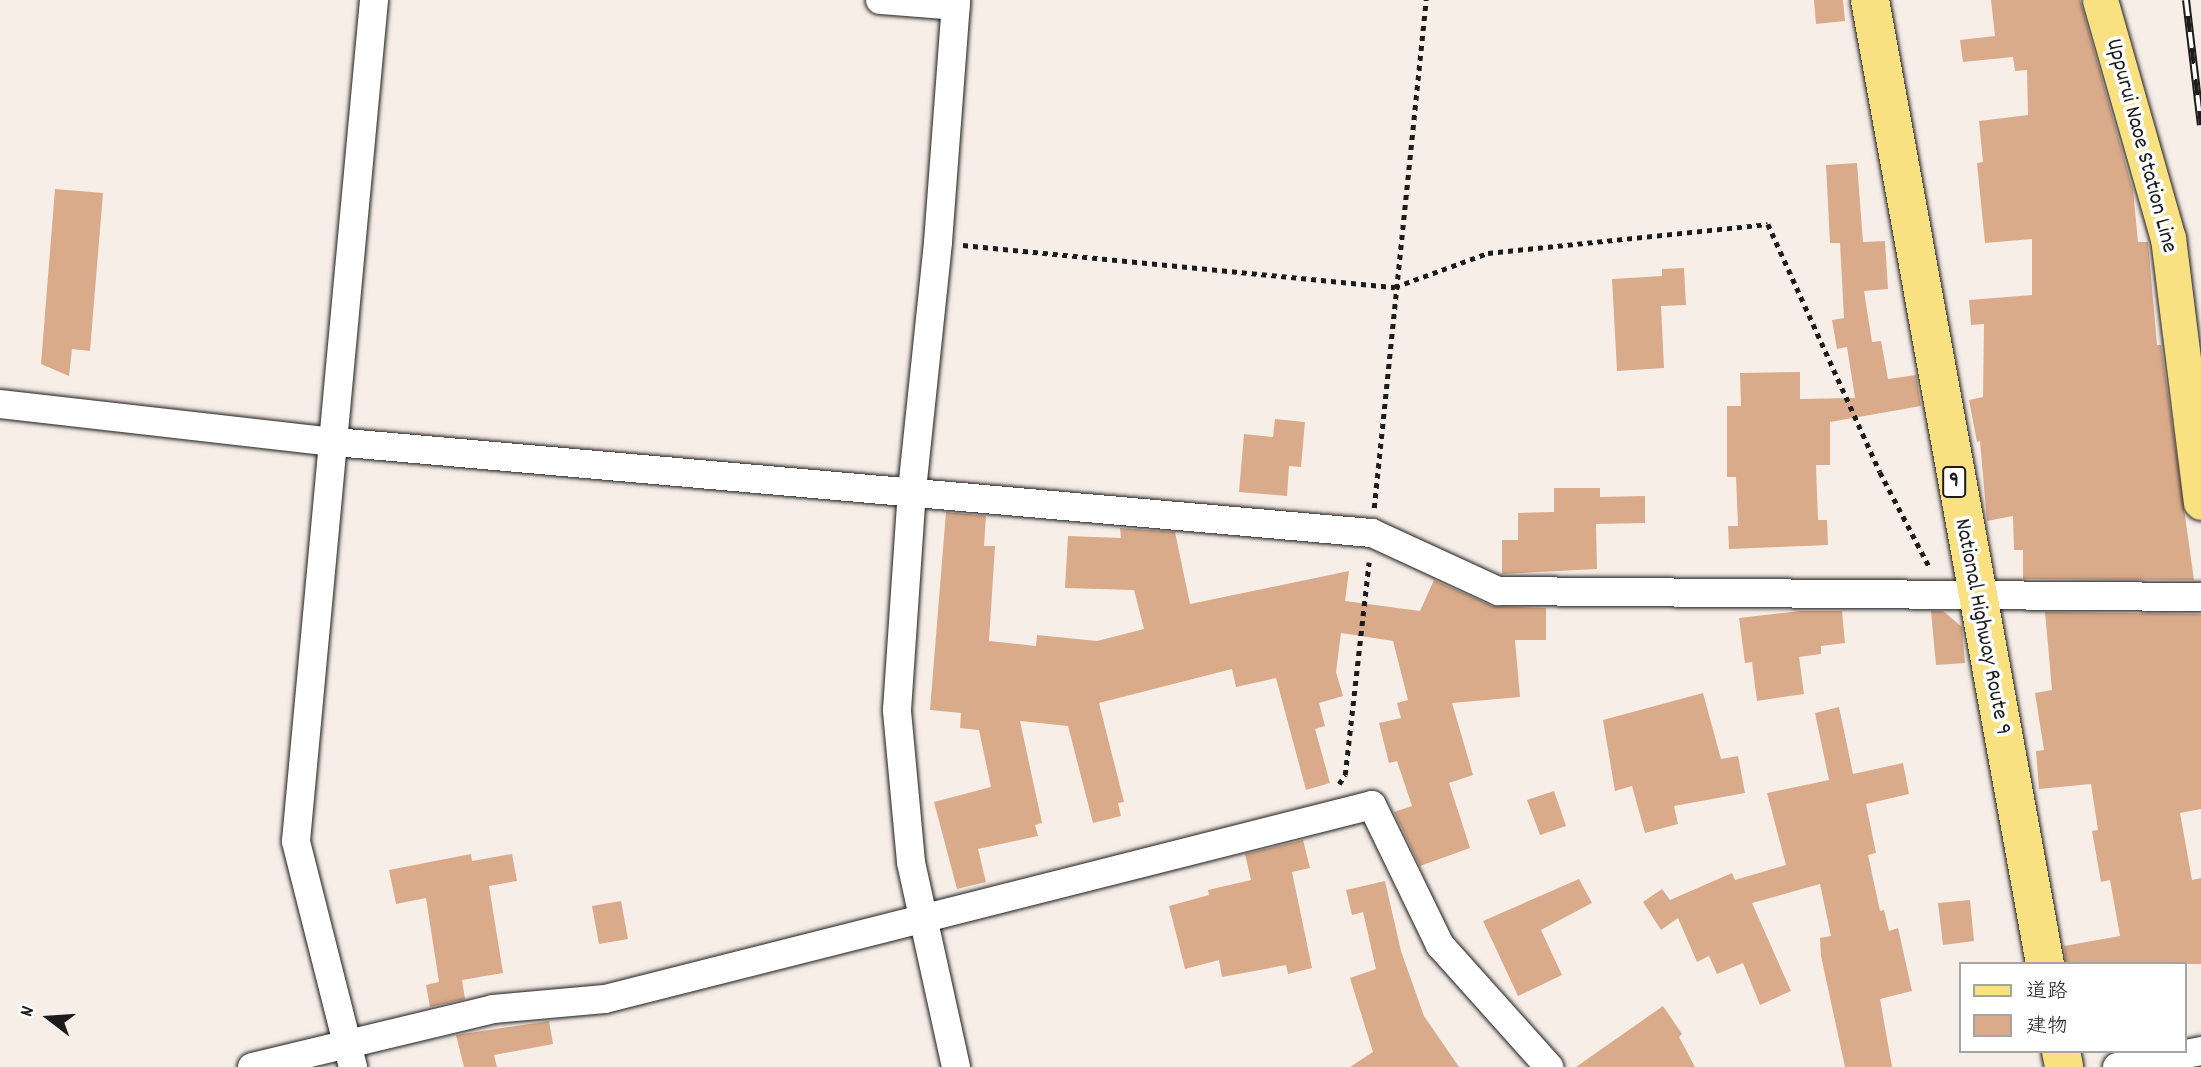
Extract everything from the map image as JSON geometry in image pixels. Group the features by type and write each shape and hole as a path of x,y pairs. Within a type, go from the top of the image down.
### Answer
{"highway":[{"name":"National Highway Route 9","path":"1870,0 1960,597 2045,962"}],"main road":[{"name":"Uppurui Naoe Station Line","path":"2100,0 2168,239 2201,502"}],"street":[{"path":"350,1055 296,841 374,0"},
{"path":"880,0 956,3 938,242 912,490 897,710 911,862 956,1067"},
{"path":"0,404 335,442 912,490 1372,533 1498,592 2201,597"},
{"path":"252,1067 350,1055 493,1009 605,999 923,916 1372,805 1440,945 1549,1067"},
{"path":"2117,1067 2201,1051"}],"path":[{"path":"1313,820 1345,775 1426,0"},
{"path":"938,242 1395,287 1488,253 1768,224 1880,472 1960,597"}],"building":[{"path":"1814,0 1843,0 1845,21 1816,24"},
{"path":"1991,0 2080,0 2133,190 2138,242 2148,242 2157,345 2161,345 2194,580 2023,579 2023,550 2014,550 2013,516 1987,521 1980,441 1977,442 1969,400 1983,397 1984,324 1971,325 1969,300 2032,295 2032,239 1985,243 1977,163 1983,162 1979,121 2028,115 2027,70 2015,71 2013,57 1963,62 1960,40 1995,36"},
{"path":"1857,163 1863,242 1885,241 1888,289 1864,291 1872,342 1881,341 1888,379 1916,375 1921,406 1830,422 1830,465 1816,465 1818,520 1827,520 1828,545 1729,549 1728,526 1738,526 1736,477 1727,477 1727,406 1741,406 1740,373 1800,372 1800,399 1855,398 1847,347 1837,349 1832,320 1844,318 1840,243 1830,243 1826,165"},
{"path":"55,189 103,193 90,351 72,349 69,376 41,364"},
{"path":"1684,268 1686,305 1661,306 1664,368 1617,371 1612,279 1662,276 1662,269"},
{"path":"1275,419 1305,422 1301,467 1289,466 1287,496 1239,492 1244,434 1273,437"},
{"path":"1554,488 1600,488 1600,497 1645,496 1645,523 1596,524 1597,569 1502,574 1502,540 1518,540 1518,513 1554,512"},
{"path":"946,512 986,516 984,546 995,546 989,641 1036,646 1037,635 1097,641 1144,629 1134,590 1065,588 1068,536 1121,538 1120,528 1175,532 1190,604 1349,571 1345,601 1420,611 1434,580 1492,606 1546,608 1546,640 1515,640 1520,697 1452,703 1473,775 1449,783 1470,848 1420,866 1394,812 1412,806 1397,761 1389,763 1379,723 1401,718 1397,703 1408,700 1393,641 1341,633 1336,672 1343,696 1319,703 1325,726 1315,729 1330,783 1306,790 1276,678 1236,687 1232,669 1099,703 1124,802 1118,803 1121,816 1093,823 1068,726 1020,721 1042,823 1035,825 1038,836 978,849 986,882 957,889 934,802 991,787 979,730 960,728 961,713 930,710"},
{"path":"1801,611 1842,611 1845,643 1821,646 1821,654 1799,657 1804,694 1757,701 1752,662 1745,663 1739,618"},
{"path":"1931,611 1943,611 1962,627 1965,663 1936,665"},
{"path":"2045,612 2201,614 2201,809 2180,813 2192,880 2201,878 2201,964 2066,962 2064,946 2120,936 2110,880 2101,882 2092,831 2098,830 2091,784 2039,789 2036,751 2044,750 2035,693 2052,690"},
{"path":"1703,693 1721,759 1738,756 1745,793 1674,806 1678,824 1645,833 1632,786 1615,791 1603,720"},
{"path":"1839,707 1853,774 1903,763 1909,794 1866,804 1876,853 1868,855 1880,911 1884,910 1889,931 1898,928 1912,991 1880,999 1892,1067 1845,1067 1821,956 1820,938 1831,936 1820,884 1752,903 1791,991 1760,1005 1743,963 1717,974 1709,956 1697,962 1678,918 1661,930 1643,902 1662,889 1670,900 1732,873 1735,880 1786,865 1767,793 1829,780 1815,713"},
{"path":"1554,791 1566,826 1540,835 1527,800"},
{"path":"1303,840 1310,868 1292,872 1312,968 1288,974 1286,965 1222,977 1219,960 1185,969 1169,906 1209,895 1208,890 1251,880 1245,854"},
{"path":"471,854 472,861 512,854 517,881 489,886 503,973 462,980 465,999 430,1007 426,985 439,982 426,898 396,904 389,870"},
{"path":"1579,879 1592,903 1541,930 1562,975 1518,996 1483,921"},
{"path":"1385,881 1401,951 1424,1016 1459,1067 1350,1067 1373,1052 1350,978 1376,969 1363,912 1352,915 1346,890"},
{"path":"1970,900 1974,941 1943,945 1938,903"},
{"path":"621,901 628,939 599,944 592,906"},
{"path":"1663,1006 1682,1034 1679,1037 1695,1067 1576,1067"},
{"path":"549,1021 553,1044 494,1055 497,1067 464,1067 456,1035"}],"railway":[{"path":"2186,0 2201,125"}]}
